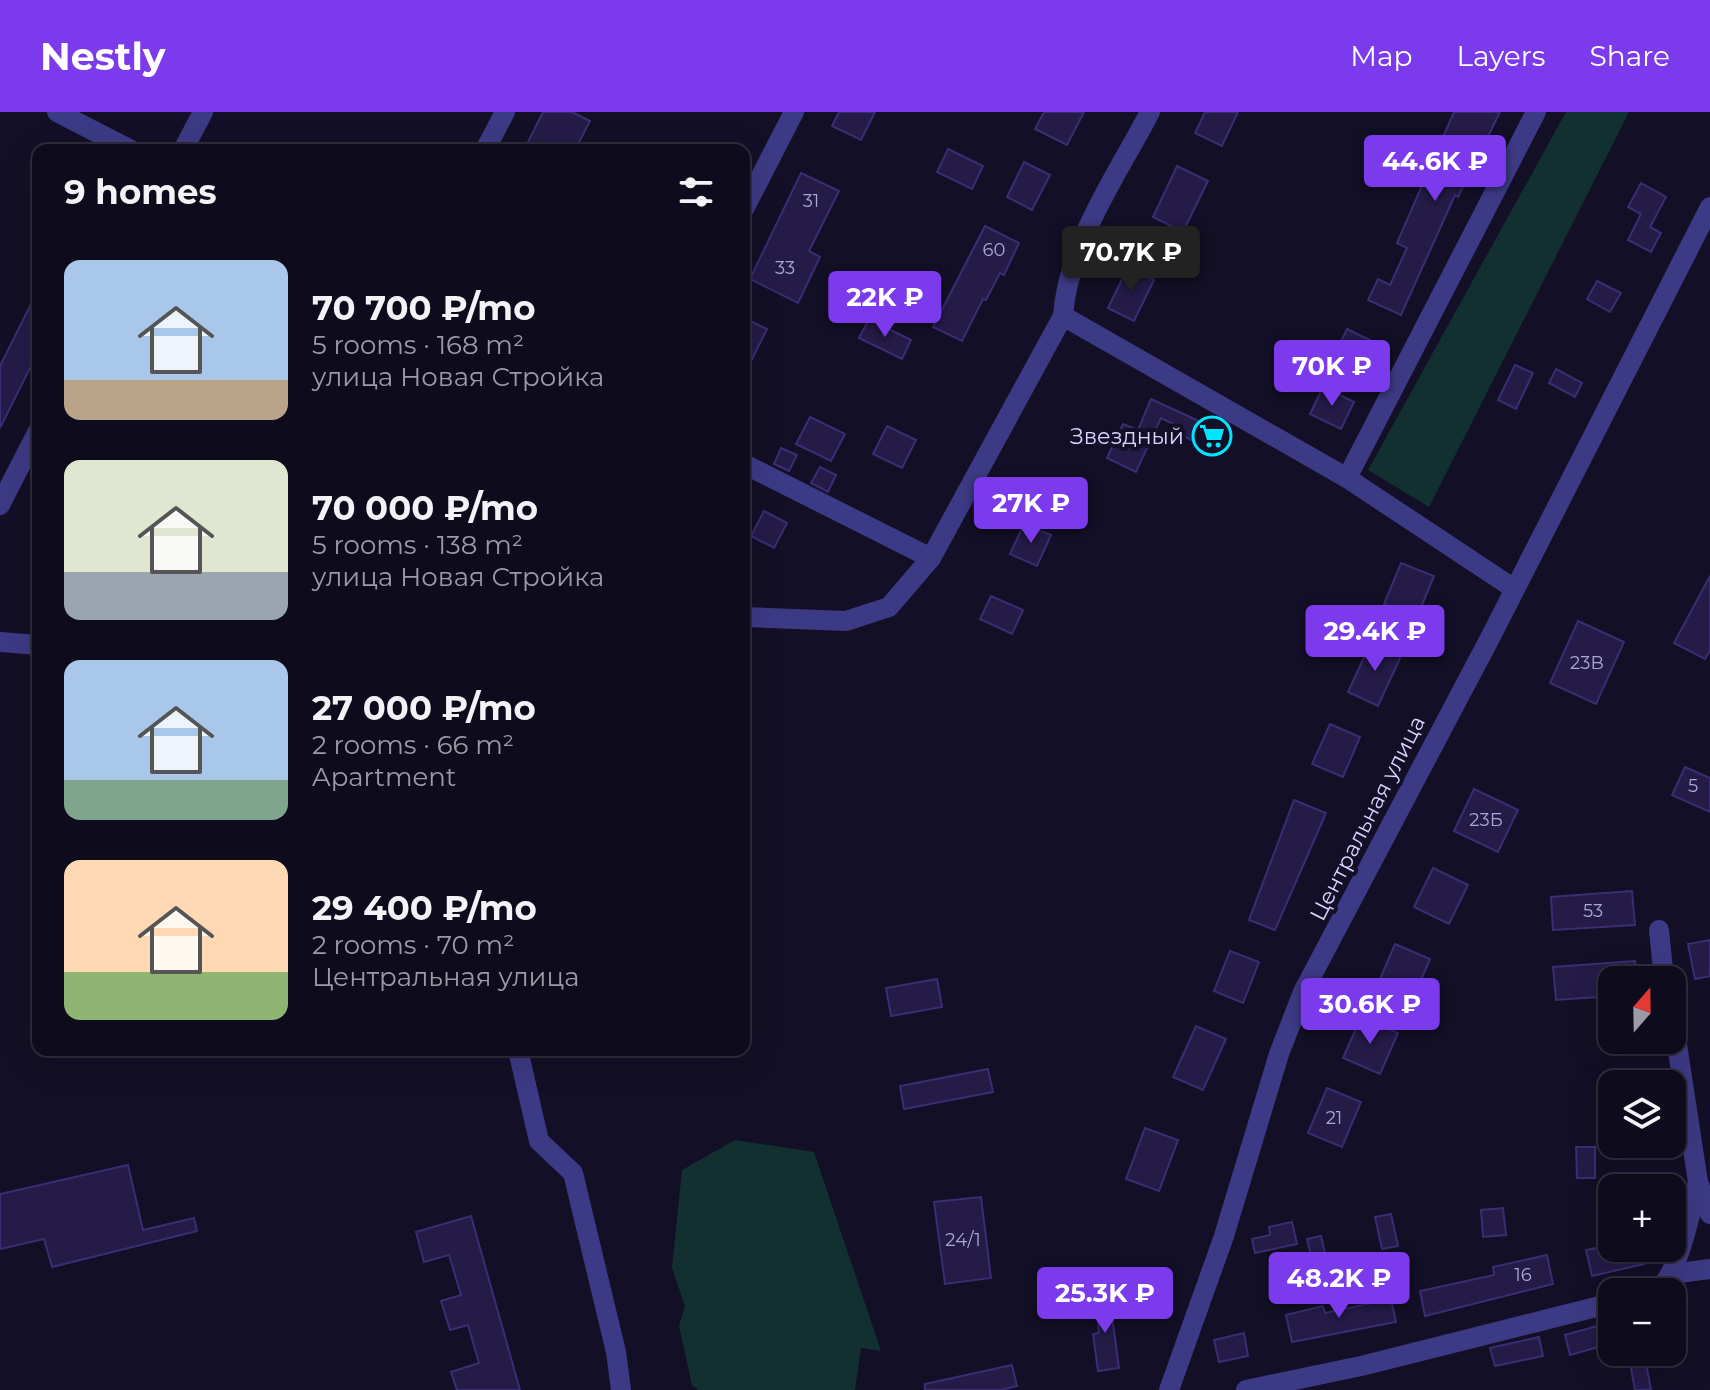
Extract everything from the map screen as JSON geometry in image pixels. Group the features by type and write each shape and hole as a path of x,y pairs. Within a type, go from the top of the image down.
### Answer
{"street":[{"path":"57,112 119,144"},
{"path":"186,144 203,112"},
{"path":"488,144 505,112"},
{"path":"750,197 794,112"},
{"path":"750,617 846,621 889,607 931,558 1063,316 1065,288 1081,246 1150,112"},
{"path":"1347,478 1536,112"},
{"name":"Центральная улица","path":"1169,1390 1224,1236 1279,1054 1303,992 1710,207"},
{"path":"1063,316 1347,478 1513,588"},
{"path":"0,505 32,443"},
{"path":"750,467 931,558"},
{"path":"0,642 32,645"},
{"path":"1659,930 1663,966"},
{"path":"1678,1054 1698,1182 1710,1214"},
{"path":"519,1056 539,1141 573,1173 616,1352 621,1390"},
{"path":"1669,1278 1698,1182"},
{"path":"1672,1274 1710,1269"},
{"path":"1246,1390 1361,1366 1598,1307"}],"green space":[{"path":"1566,112 1629,112 1429,507 1368,470"},
{"path":"735,1140 814,1152 881,1351 861,1348 855,1390 698,1390 692,1385 679,1326 685,1306 672,1268 682,1170"}],"building":[{"path":"543,112 572,112 590,121 578,144 527,144"},
{"path":"839,112 875,112 861,140 832,126"},
{"path":"1044,112 1084,112 1067,145 1035,129"},
{"path":"1205,112 1238,112 1222,146 1195,133"},
{"path":"1454,112 1500,112 1458,197 1455,195 1401,315 1368,300 1378,279 1390,285 1407,248 1397,243"},
{"path":"948,149 983,166 972,189 937,172"},
{"path":"1024,162 1050,175 1032,210 1007,197"},
{"path":"1177,166 1208,181 1183,232 1153,217"},
{"path":"801,173 839,191 809,251 820,257 798,303 750,279"},
{"path":"1641,183 1666,197 1650,227 1661,233 1651,252 1628,240 1641,214 1628,207"},
{"path":"985,226 1019,243 1004,275 1000,273 986,300 983,299 962,341 933,327"},
{"path":"1128,267 1154,280 1134,321 1108,308"},
{"path":"1597,281 1621,293 1610,312 1587,299"},
{"path":"32,302 32,364 0,428 0,366"},
{"path":"869,319 911,340 902,359 859,338"},
{"path":"750,321 767,329 750,363"},
{"path":"1347,329 1382,346 1369,371 1335,354"},
{"path":"1515,365 1533,373 1516,409 1498,400"},
{"path":"1556,369 1582,383 1575,397 1549,383"},
{"path":"1323,387 1354,402 1341,429 1310,414"},
{"path":"1151,399 1229,435 1220,454 1181,435 1184,429 1161,418 1136,472 1107,458 1123,424 1138,430"},
{"path":"810,417 845,434 831,461 796,444"},
{"path":"887,426 916,440 902,468 873,454"},
{"path":"781,448 797,455 789,471 774,464"},
{"path":"820,467 836,475 828,492 811,483"},
{"path":"764,511 787,523 774,548 751,536"},
{"path":"1024,524 1051,535 1037,566 1010,554"},
{"path":"1401,563 1434,576 1417,617 1384,604"},
{"path":"1710,576 1710,650 1705,659 1674,643"},
{"path":"991,596 1023,610 1012,634 980,619"},
{"path":"1578,621 1624,642 1596,704 1550,683"},
{"path":"1372,640 1402,654 1378,706 1348,692"},
{"path":"1330,724 1360,737 1343,777 1312,764"},
{"path":"1685,767 1710,778 1710,812 1672,795"},
{"path":"1474,789 1518,810 1498,852 1454,831"},
{"path":"1294,800 1326,813 1275,930 1249,920"},
{"path":"1433,868 1468,885 1449,924 1414,907"},
{"path":"1632,891 1635,925 1553,930 1551,897"},
{"path":"1710,940 1710,976 1695,979 1688,944"},
{"path":"1395,944 1430,959 1412,1001 1377,986"},
{"path":"1230,951 1259,962 1243,1003 1214,991"},
{"path":"1635,961 1635,966 1598,966 1598,997 1556,1000 1553,967"},
{"path":"937,979 942,1007 891,1016 886,988"},
{"path":"1361,1017 1398,1033 1380,1074 1343,1058"},
{"path":"1196,1026 1226,1039 1203,1090 1173,1077"},
{"path":"988,1069 993,1092 904,1109 900,1086"},
{"path":"1327,1088 1361,1102 1342,1147 1308,1133"},
{"path":"1145,1128 1178,1140 1159,1191 1126,1179"},
{"path":"1576,1147 1595,1147 1595,1178 1577,1178"},
{"path":"128,1165 143,1230 194,1218 197,1231 52,1267 44,1239 0,1249 0,1194"},
{"path":"981,1197 991,1278 945,1284 934,1202"},
{"path":"1503,1208 1506,1235 1483,1237 1481,1210"},
{"path":"1391,1214 1398,1246 1382,1249 1375,1217"},
{"path":"471,1216 520,1390 457,1390 451,1372 479,1363 468,1325 450,1330 441,1301 461,1295 449,1255 424,1262 416,1232"},
{"path":"1292,1222 1297,1244 1255,1253 1252,1239 1270,1235 1269,1227"},
{"path":"1321,1236 1326,1257 1312,1260 1307,1239"},
{"path":"1598,1248 1598,1262 1644,1264 1592,1276 1586,1250"},
{"path":"1547,1255 1553,1284 1425,1316 1420,1291 1494,1275 1493,1267"},
{"path":"1109,1293 1119,1368 1098,1371 1093,1334 1099,1333 1095,1294"},
{"path":"1391,1299 1396,1322 1292,1342 1286,1315 1323,1306 1325,1313"},
{"path":"1598,1326 1598,1347 1570,1355 1565,1335"},
{"path":"1244,1333 1248,1356 1219,1362 1214,1340"},
{"path":"1539,1337 1543,1356 1495,1366 1490,1348"},
{"path":"1012,1365 1017,1386 1001,1390 925,1390 925,1384"},
{"path":"1631,1366 1647,1366 1651,1390 1635,1390"}],"place":[{"name":"Звездный","path":"1212,436"}]}
